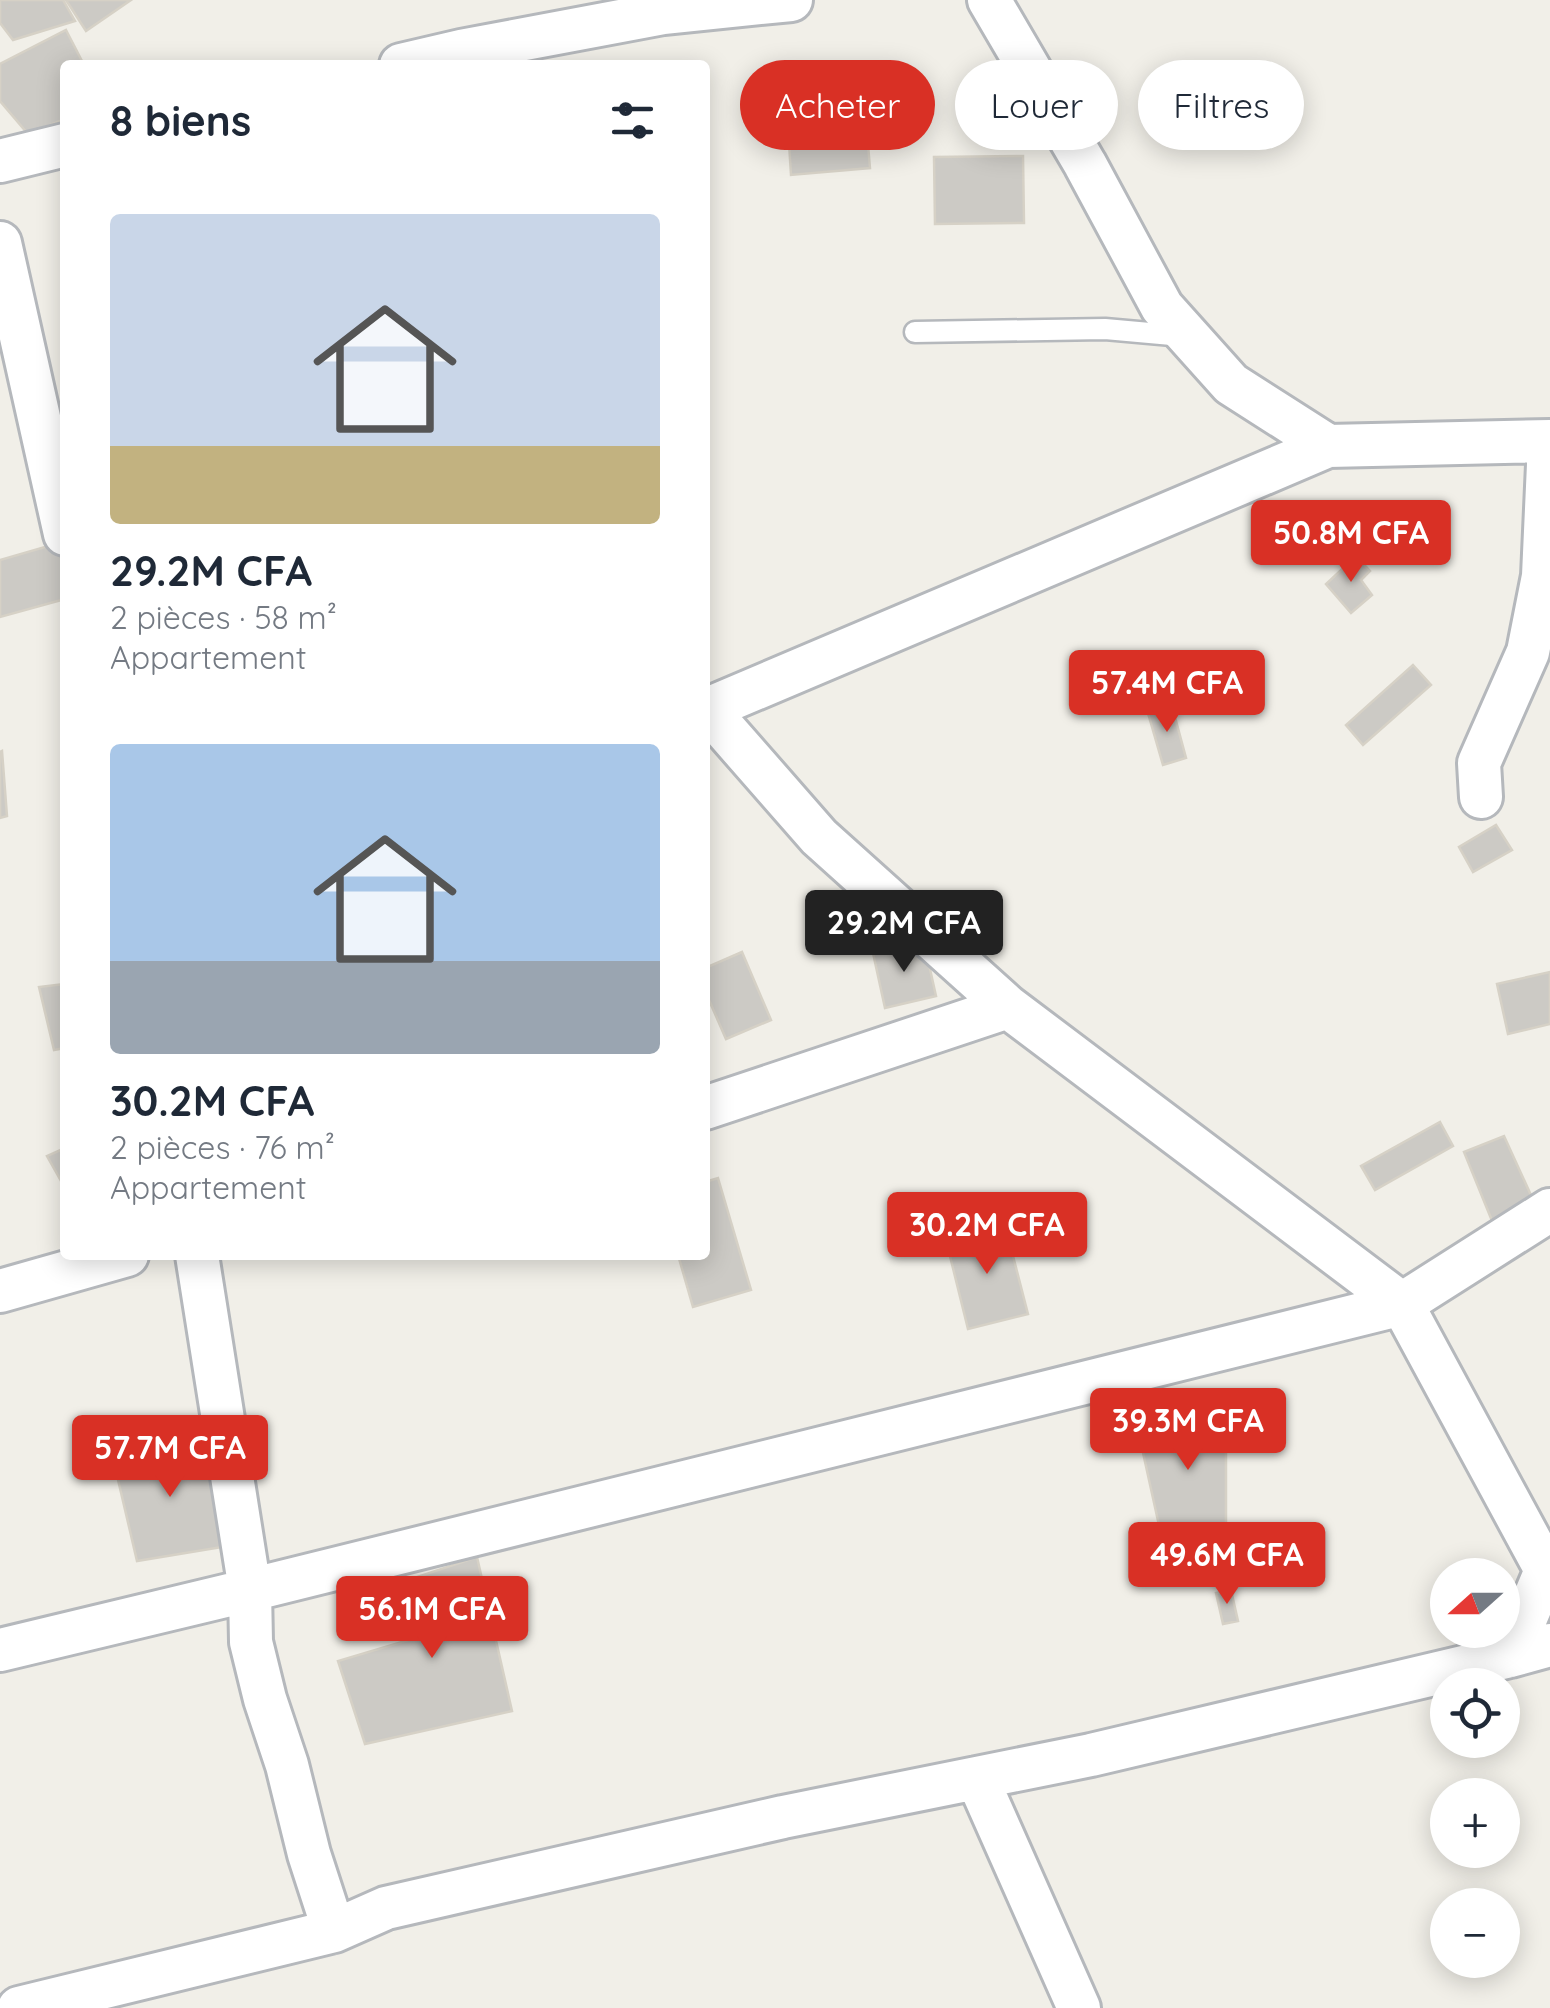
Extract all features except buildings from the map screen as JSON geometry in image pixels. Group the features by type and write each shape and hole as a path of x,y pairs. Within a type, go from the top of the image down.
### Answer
{"street":[{"path":"422,60 664,13 792,0"},
{"path":"989,0 1162,306 1231,384 1328,446"},
{"path":"0,160 60,146"},
{"path":"0,243 60,512"},
{"path":"710,707 1328,446 1550,442 1543,576 1528,652 1479,763 1482,797"},
{"path":"19,2008 334,1930 386,1908 783,1817 1091,1755 1530,1650 1548,1571 1402,1304 1008,1007 820,836 710,713"},
{"path":"710,1106 1008,1007"},
{"path":"0,1650 1402,1304 1550,1210"},
{"path":"0,1290 109,1260"},
{"path":"198,1260 250,1590 251,1642 334,1930"},
{"path":"977,1778 1079,2008"}],"lane":[{"path":"915,332 1105,328 1188,336"}]}
